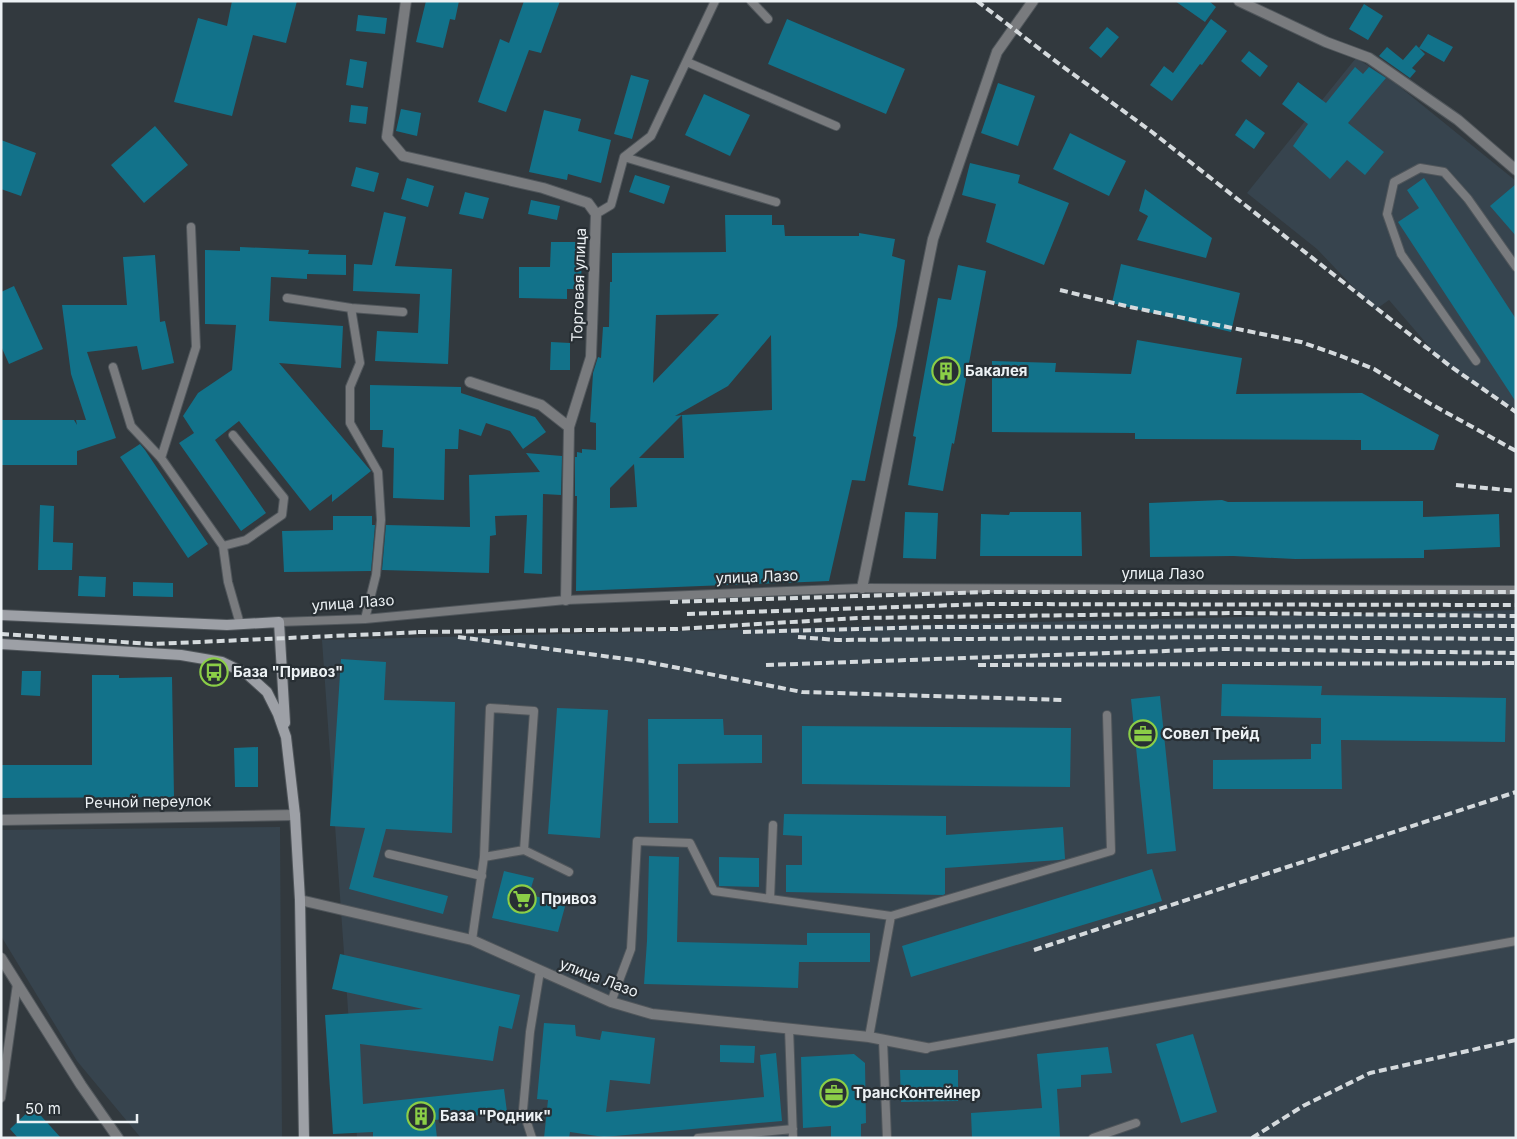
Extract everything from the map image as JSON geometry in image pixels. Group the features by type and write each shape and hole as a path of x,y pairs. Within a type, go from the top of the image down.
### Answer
{"main road":[{"name":"улица Лазо","path":"1,615 217,624 279,622"},
{"path":"279,622 286,736 295,815 300,900 304,1138"},
{"path":"1,644 181,655 222,662 248,674 267,692 286,736"}],"street":[{"name":"Торговая улица","path":"406,1 386,137 403,156 544,188 588,203 596,214 591,357 569,427 566,600"},
{"path":"862,588 933,239 997,52 1033,1"},
{"path":"1239,1 1326,42 1369,58 1458,120 1516,170"},
{"path":"470,382 540,405 569,427"},
{"name":"Речной переулок","path":"1,820 295,815"},
{"name":"улица Лазо","path":"300,900 472,940 611,1002 652,1014 869,1037 926,1048"},
{"path":"1,958 81,1085 118,1138"}],"lane":[{"path":"596,214 612,205 624,157 651,136 715,1"},
{"path":"751,1 768,19"},
{"path":"687,62 836,126"},
{"path":"624,157 776,202"},
{"path":"1476,361 1401,254 1387,214 1394,182 1420,168 1444,172 1468,199 1516,266"},
{"path":"161,458 196,347 191,227"},
{"path":"288,298 352,308 404,312"},
{"path":"352,308 360,363 350,387 350,423 378,472 381,520 376,575 365,619"},
{"path":"113,367 130,426 161,458 223,546 228,582 240,624"},
{"path":"223,546 246,540 282,514 284,498 234,435"},
{"name":"улица Лазо","path":"279,622 365,619 566,600 862,588 1516,590"},
{"path":"472,940 484,857 490,708 534,711 524,850"},
{"path":"611,1002 631,949 637,841 690,843 714,891 891,916 1111,852 1107,715"},
{"path":"770,898 772,825"},
{"path":"484,857 524,850 569,872"},
{"path":"389,854 482,876"},
{"path":"869,1037 891,916"},
{"path":"926,1048 1516,941"},
{"path":"532,1138 523,1110 530,1032 540,971"},
{"path":"1,1098 17,984"},
{"path":"788,1028 793,1138"},
{"path":"883,1040 887,1138"},
{"path":"1093,1138 1136,1123"},
{"path":"698,1138 793,1128"}],"shaded area":[{"path":"1356,58 1395,83 1516,181 1516,410 1456,373 1439,358 1389,300 1375,310 1317,249 1247,193"},
{"path":"1516,610 1516,1138 357,1138 322,640"},
{"path":"280,827 282,1138 141,1138 77,1061 1,936 1,830"}],"building":[{"path":"232,1 297,1 286,43 253,35 232,116 174,102 198,18 227,26"},
{"path":"426,1 459,1 455,20 450,19 443,48 416,42"},
{"path":"524,1 560,1 541,53 529,50 506,112 478,102 500,39 509,43"},
{"path":"1175,1 1209,1 1216,7 1205,22"},
{"path":"1364,4 1383,16 1368,40 1349,29"},
{"path":"358,15 387,18 385,34 356,31"},
{"path":"787,19 905,69 886,114 768,64"},
{"path":"1211,19 1227,31 1172,101 1150,85 1164,66 1173,73"},
{"path":"1107,27 1119,37 1101,58 1089,48"},
{"path":"1428,34 1453,47 1444,62 1419,48"},
{"path":"1416,45 1425,54 1412,68 1416,71 1410,78 1379,56 1387,47 1403,60"},
{"path":"1249,51 1268,66 1260,77 1241,61"},
{"path":"350,59 367,62 363,88 346,85"},
{"path":"1355,67 1363,74 1369,67 1386,78 1348,123 1384,152 1365,175 1347,160 1330,179 1293,146 1308,124 1282,104 1298,82 1326,103"},
{"path":"631,75 649,80 632,139 614,134"},
{"path":"998,83 1035,96 1018,146 981,133"},
{"path":"704,94 750,115 730,156 685,135"},
{"path":"351,105 368,107 366,124 349,122"},
{"path":"401,109 421,113 417,136 396,131"},
{"path":"544,110 581,119 578,131 611,140 601,183 568,174 567,180 529,172"},
{"path":"1246,119 1265,133 1254,149 1235,135"},
{"path":"155,126 188,165 144,203 111,165"},
{"path":"1070,133 1126,161 1109,196 1053,169"},
{"path":"1,140 36,153 21,196 1,189"},
{"path":"970,163 1020,175 1018,183 1069,203 1044,265 986,242 996,204 962,195"},
{"path":"356,167 379,173 374,192 351,186"},
{"path":"635,175 670,186 664,204 629,192"},
{"path":"407,178 434,186 428,207 401,199"},
{"path":"1424,178 1516,319 1516,402 1398,222 1419,208 1407,190"},
{"path":"1516,184 1516,236 1490,206"},
{"path":"1145,189 1212,238 1206,258 1137,240 1148,216 1139,211"},
{"path":"465,192 489,198 483,219 459,214"},
{"path":"531,200 560,206 557,220 528,214"},
{"path":"384,212 406,217 395,266 452,269 448,364 375,361 377,331 418,333 420,294 353,291 354,264 372,265"},
{"path":"725,215 772,215 772,225 784,225 785,236 859,236 859,233 895,239 892,256 905,260 897,326 865,481 852,480 829,581 576,591 577,496 575,496 575,457 577,457 577,452 582,453 582,449 596,450 596,423 590,422 593,373 598,357 601,358 603,327 609,327 612,253 726,252","holes":["719,314 653,383 656,315","771,335 772,410 675,416 728,386","682,415 684,458 639,458","634,464 637,507 610,508 610,488"]},
{"path":"551,242 582,242 581,289 567,289 567,299 519,298 519,267 550,267"},
{"path":"240,247 309,250 308,254 346,255 346,275 307,274 307,279 271,277 269,321 343,326 341,368 279,363 371,471 332,502 332,494 310,511 239,421 215,440 266,513 241,531 179,443 194,433 183,416 198,393 232,370 236,325 205,324 205,250 240,251"},
{"path":"155,255 160,322 165,321 174,363 142,370 137,346 87,352 116,438 77,451 77,465 1,465 1,420 74,420 77,425 76,420 86,420 71,374 62,305 127,305 123,257"},
{"path":"1121,264 1240,293 1231,332 1112,303"},
{"name":"Бакалея","path":"958,265 986,271 954,444 952,443 943,491 908,485 916,437 913,436 938,298 951,300"},
{"path":"14,286 43,349 9,364 1,346 1,292"},
{"path":"1137,340 1242,358 1236,394 1362,393 1439,435 1434,450 1361,450 1361,440 1135,439 1135,433 992,432 992,361 1056,363 1055,372 1131,374"},
{"path":"551,342 570,343 570,370 550,370"},
{"path":"370,385 461,387 461,393 535,417 546,432 523,449 510,431 486,423 481,436 459,429 458,449 445,449 444,500 393,498 394,448 382,447 383,430 370,430"},
{"path":"140,444 208,544 188,558 120,457"},
{"path":"526,453 562,456 561,495 543,494 542,574 524,573 527,515 495,516 496,535 490,536 489,573 382,570 386,525 470,527 469,475 540,472"},
{"path":"1222,500 1228,502 1423,501 1423,517 1499,514 1500,547 1424,550 1424,558 1150,557 1149,503"},
{"path":"40,505 54,506 53,542 73,543 72,570 38,570"},
{"path":"905,512 938,513 936,559 903,558"},
{"path":"1010,512 1081,512 1082,556 980,556 981,514 1009,515"},
{"path":"333,516 372,516 372,525 375,525 371,571 284,572 282,531 333,530"},
{"path":"79,576 106,577 105,597 78,596"},
{"path":"133,582 173,583 173,597 133,596"},
{"path":"341,659 386,662 384,700 455,702 452,833 386,829 373,877 448,896 443,914 349,889 365,828 330,826"},
{"path":"22,671 41,671 40,696 21,695"},
{"path":"92,675 119,675 119,678 172,677 174,797 1,798 1,765 92,765"},
{"path":"1222,684 1322,686 1321,695 1506,698 1505,742 1341,740 1342,789 1213,789 1213,760 1311,759 1311,744 1321,744 1321,718 1221,716"},
{"path":"1160,696 1176,851 1147,854 1131,699"},
{"path":"557,708 608,710 600,838 548,834"},
{"path":"648,719 723,719 724,735 762,735 762,763 678,764 678,823 649,823"},
{"path":"802,726 1071,728 1070,787 802,784"},
{"path":"258,747 258,787 235,787 234,748"},
{"path":"784,814 946,816 946,835 1063,827 1065,859 945,868 945,894 943,895 786,892 786,865 802,865 802,836 783,835"},
{"path":"649,856 679,857 677,942 807,945 807,933 870,933 870,962 799,962 798,988 644,984"},
{"path":"719,857 759,858 759,887 719,886"},
{"path":"1152,869 1162,901 911,977 902,946"},
{"name":"Привоз","path":"504,871 534,878 529,895 566,903 558,932 492,918"},
{"path":"340,954 520,995 512,1029 499,1026 493,1061 360,1044 363,1104 504,1089 507,1112 435,1120 437,1138 373,1138 373,1132 333,1134 325,1015 423,1009 332,989"},
{"path":"544,1023 575,1025 576,1036 600,1040 602,1031 655,1038 650,1084 610,1080 606,1112 764,1097 760,1055 776,1053 782,1121 604,1137 570,1132 569,1138 544,1138 548,1100 537,1099"},
{"path":"1193,1034 1217,1112 1181,1123 1156,1044"},
{"path":"720,1045 755,1046 754,1063 720,1062"},
{"path":"1108,1047 1112,1073 1081,1075 1081,1087 1057,1089 1060,1137 972,1138 971,1113 1042,1108 1037,1054"},
{"name":"ТрансКонтейнер","path":"854,1054 865,1063 866,1123 861,1124 861,1138 831,1138 831,1126 803,1128 801,1057"},
{"path":"900,1070 958,1070 958,1101 901,1102"},
{"path":"33,1107 61,1138 18,1138 10,1129"}],"railway":[{"path":"977,1 1152,132 1450,366 1516,412"},
{"path":"1060,290 1130,307 1301,342 1341,356 1374,369 1429,403 1516,451"},
{"path":"1456,485 1516,491"},
{"path":"670,602 988,592 1516,592"},
{"path":"687,614 988,604 1516,605"},
{"path":"418,632 676,629 858,618 1236,613 1516,616"},
{"path":"743,632 937,627 1516,626"},
{"path":"1,634 153,644 423,632"},
{"path":"458,637 642,661 802,692 1063,700"},
{"path":"798,637 837,640 1226,637 1516,639"},
{"path":"766,665 1223,649 1516,653"},
{"path":"978,665 1516,663"},
{"path":"1034,950 1516,792"},
{"path":"1252,1138 1303,1106 1370,1073 1516,1040"}],"place":[{"name":"Бакалея","path":"946,371"},
{"name":"База \"Привоз\"","path":"214,672"},
{"name":"Совел Трейд","path":"1143,734"},
{"name":"Привоз","path":"522,899"},
{"name":"ТрансКонтейнер","path":"834,1093"},
{"name":"База \"Родник\"","path":"421,1116"}]}
